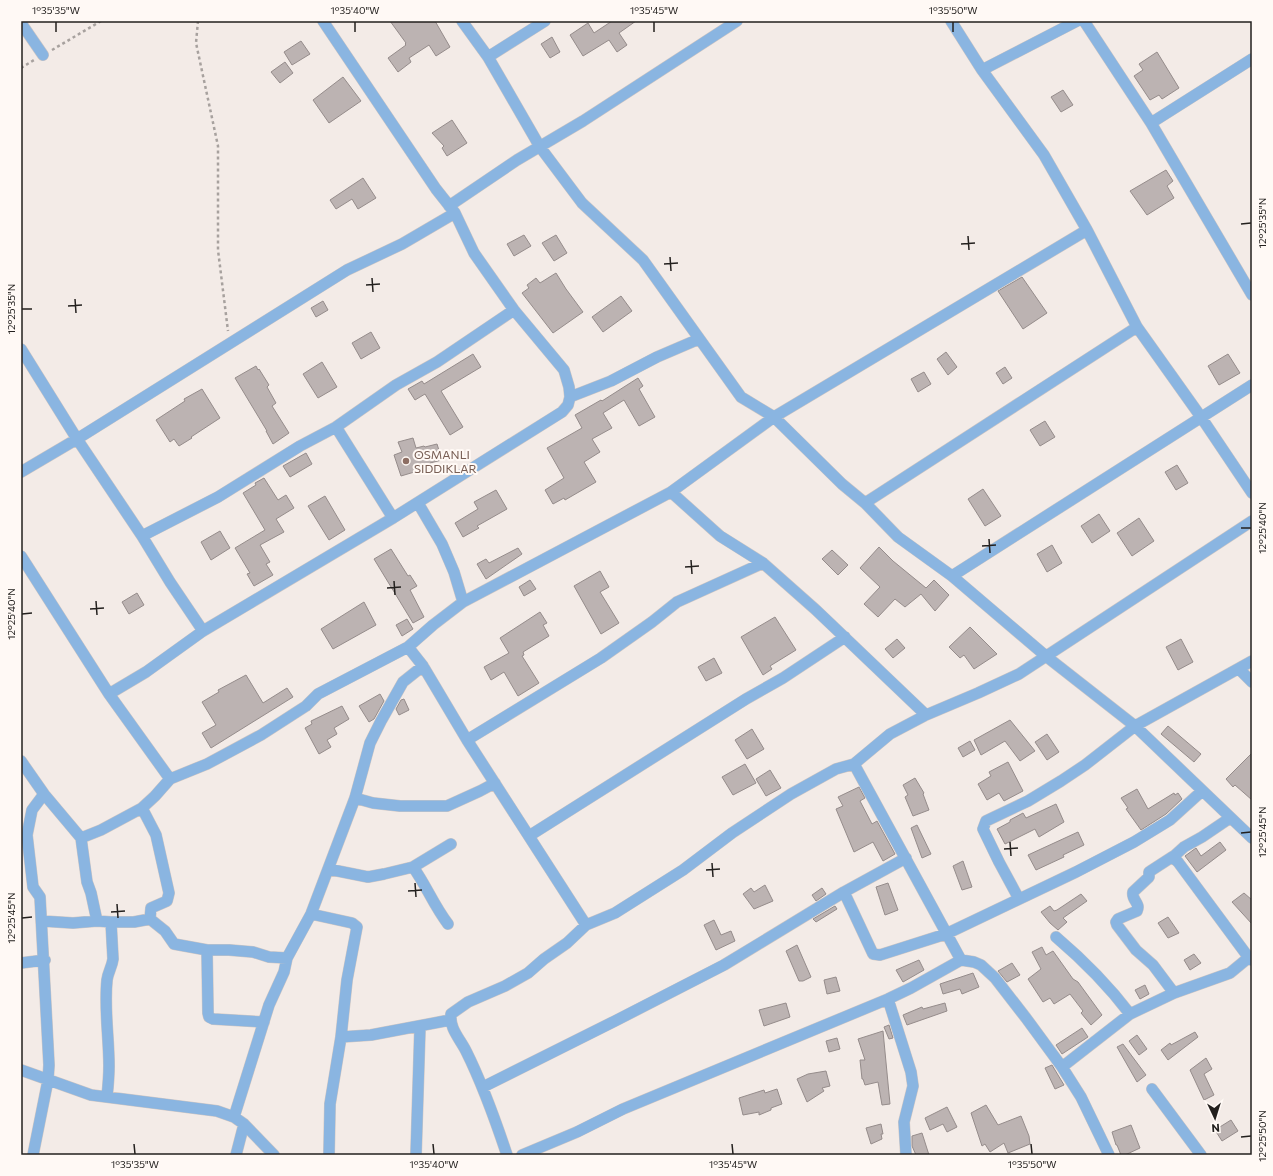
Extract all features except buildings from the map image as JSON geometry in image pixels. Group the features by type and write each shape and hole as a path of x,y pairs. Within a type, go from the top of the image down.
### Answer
{"street":[{"path":"109,694 146,672 203,631 418,503 562,412 568,406 570,396 569,387 564,370 514,310 474,253 452,209 436,190 323,21"},
{"path":"462,21 488,57 540,147 582,203 643,260 741,397 774,417 842,484 865,503 898,537 952,576 1047,657 1135,726 1252,838"},
{"path":"488,57 545,21"},
{"path":"21,472 78,439 348,270 402,244 540,147 583,121 737,21"},
{"path":"951,21 982,70 1044,155 1087,230 1138,327 1252,493"},
{"path":"982,70 1077,21"},
{"path":"1084,21 1151,123 1252,295"},
{"path":"21,23 43,55"},
{"path":"1151,123 1250,64"},
{"path":"81,838 101,830 142,808 170,779 207,764 261,735 306,706 318,694 408,647 463,602 671,492 774,417 1087,230"},
{"path":"142,536 218,497 300,446 336,427 396,385 437,362 514,310"},
{"path":"865,503 1138,327"},
{"path":"570,396 611,381 657,357 699,339"},
{"path":"21,349 203,631"},
{"path":"952,576 1252,384"},
{"path":"336,427 393,518"},
{"path":"671,492 720,536 763,563 845,637 926,715"},
{"path":"418,503 442,544 454,572 463,602"},
{"path":"506,1155 483,1087 465,1049 452,1027 450,1020 451,1014 468,1002 506,986 528,973 567,943 586,925 615,913 676,874 732,833 791,794 836,770 854,764 890,734 926,715 1019,674 1047,657 1252,520"},
{"path":"21,556 109,694 170,779"},
{"path":"467,740 601,658 652,622 677,602 763,563"},
{"path":"529,836 746,699 783,678 845,637"},
{"path":"408,647 423,666 467,740 586,925"},
{"path":"1019,899 983,829 986,821 1028,801 1061,781 1085,765 1135,726 1252,661"},
{"path":"234,1117 264,1022 284,972 287,958 311,914 355,798 370,743 403,682 423,666"},
{"path":"1239,669 1252,682"},
{"path":"21,761 44,794 81,838 87,882 97,921"},
{"path":"854,764 961,960"},
{"path":"355,798 372,803 400,806 447,806 480,792 495,783"},
{"path":"844,892 873,954 880,956 946,934 1076,872 1134,842 1170,820 1202,791"},
{"path":"33,1155 48,1080 49,1065 45,960 40,897 33,887 27,835 32,810 44,794"},
{"path":"142,808 156,835 169,893 167,901 151,908 150,919"},
{"path":"1174,993 1153,965 1136,950 1116,922 1118,919 1137,911 1138,904 1133,898 1133,892 1149,878 1149,872 1163,861 1173,857 1184,847 1230,818"},
{"path":"328,869 368,877 384,874 413,866 451,844"},
{"path":"1062,1067 1130,1014 1174,993 1230,974 1250,959 1173,857"},
{"path":"483,1087 615,1022 724,965 844,892 906,858"},
{"path":"413,866 423,880 440,914 448,924"},
{"path":"311,914 352,923 357,927 347,980 342,1037 330,1104 329,1155"},
{"path":"42,921 73,923 97,921 134,922 150,919 165,931 174,944 208,950 253,952 269,957 287,958"},
{"path":"107,1097 109,1065 106,1022 107,980 113,959 111,922"},
{"path":"1056,937 1096,973 1117,996 1130,1014"},
{"path":"208,950 209,1017 213,1019 264,1022"},
{"path":"21,963 45,960"},
{"path":"522,1155 577,1132 623,1110 888,999 961,960 974,962 981,965 995,978 1062,1067 1081,1097 1109,1155"},
{"path":"888,999 911,1072 913,1086 904,1122 906,1155"},
{"path":"342,1037 371,1035 420,1027 450,1020"},
{"path":"416,1155 420,1027"},
{"path":"21,1070 91,1095 217,1111 234,1117 244,1124 274,1155"},
{"path":"1152,1089 1201,1155"},
{"path":"236,1155 244,1124"}],"path":[{"path":"21,68 101,21"},
{"path":"198,21 196,43 218,146 218,250 230,344"}],"place":[{"name":"OSMANLI SIDDIKLAR","path":"406,461"}]}
